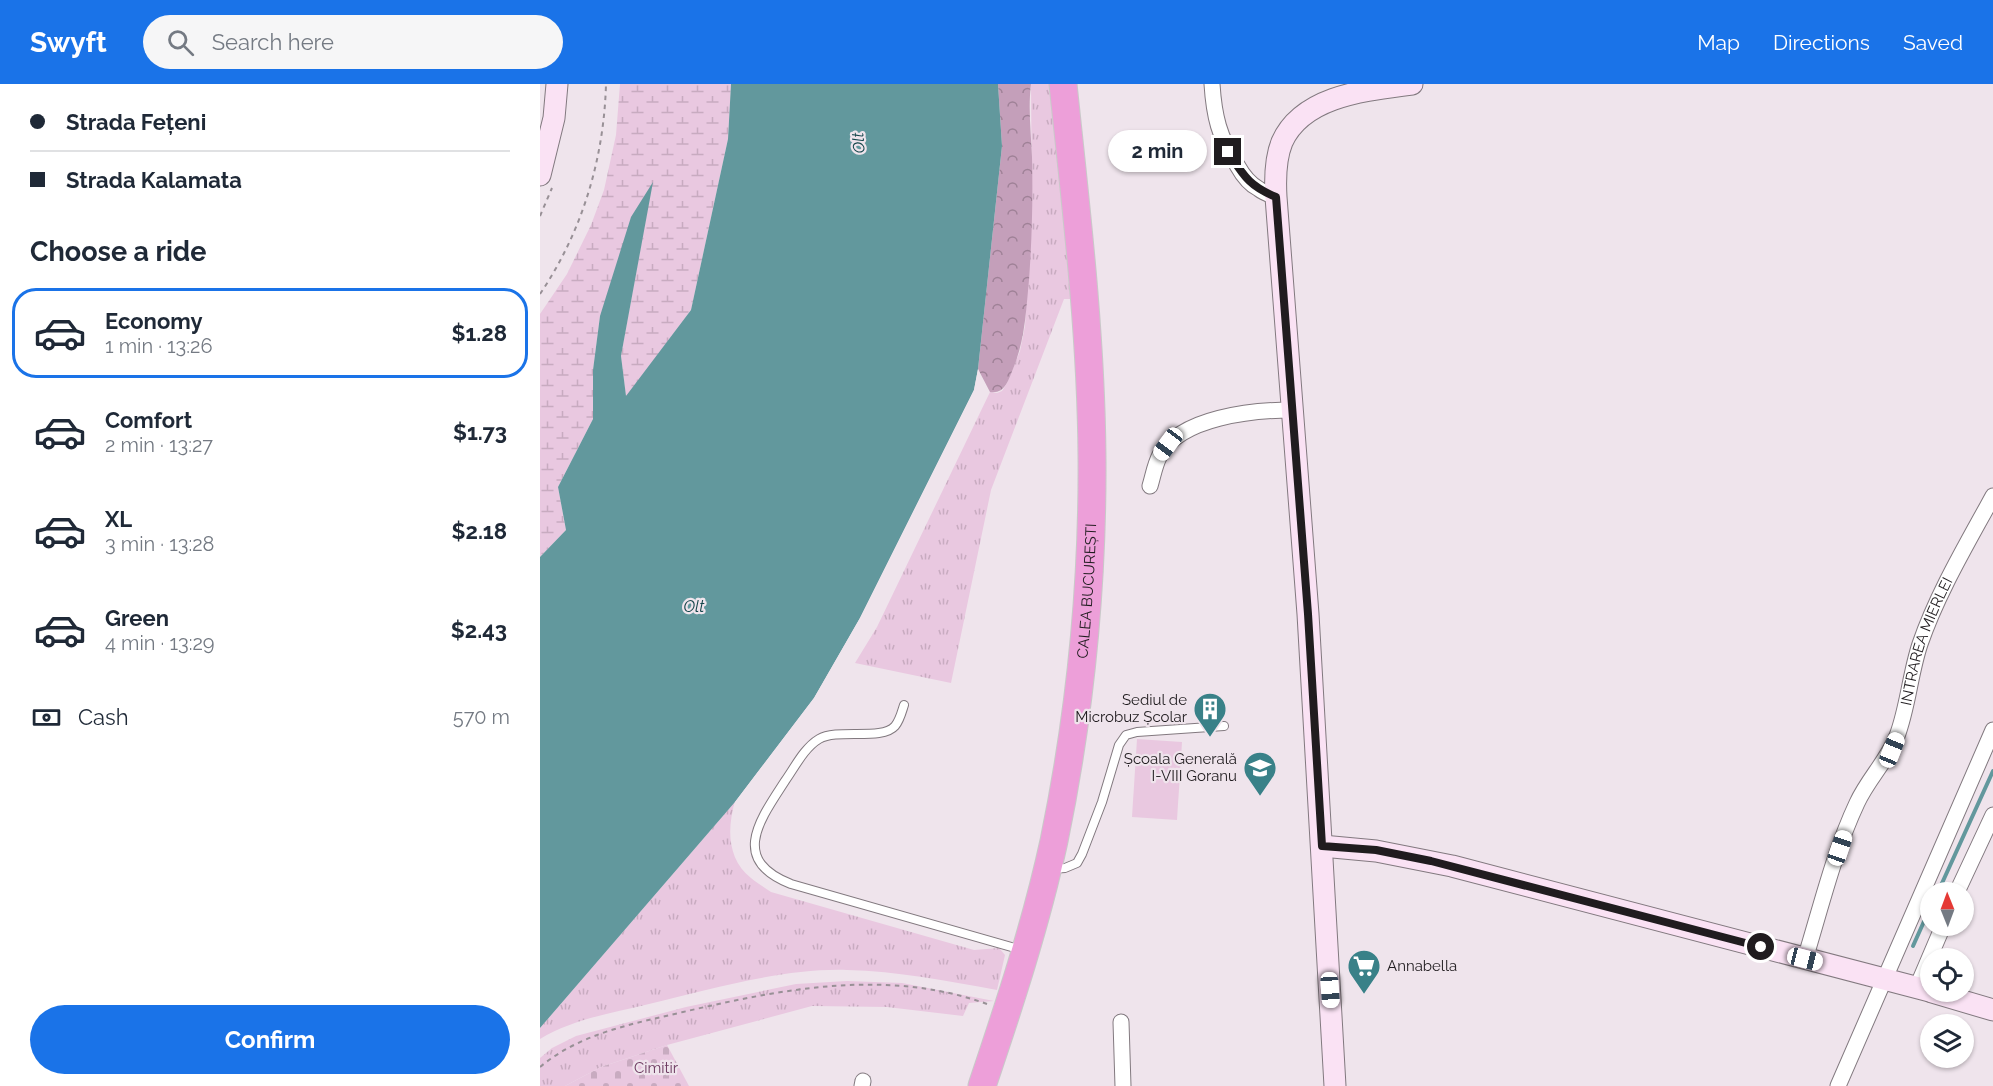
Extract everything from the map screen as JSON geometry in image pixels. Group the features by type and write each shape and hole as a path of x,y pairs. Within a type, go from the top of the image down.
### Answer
{"highway":[{"name":"CALEA BUCUREȘTI","path":"982,1086 1025,951 1047,869 1062,799 1077,700 1084,632 1091,515 1091,435 1086,314 1063,84"}],"main road":[{"path":"540,174 554,118 557,84"},
{"path":"1335,1086 1308,614 1276,197 1276,171 1282,141 1290,129 1315,108 1357,92 1412,84"},
{"path":"1322,846 1376,850 1442,864 1920,988"},
{"path":"1966,1002 1993,1010"}],"street":[{"path":"1212,84 1214,110 1219,131 1228,152 1249,181 1259,190 1276,197"},
{"path":"1150,486 1160,454 1168,444 1191,429 1228,416 1292,410"},
{"name":"INTRAREA MIERLEI","path":"1805,959 1857,802 1892,750 1898,734 1911,673 1936,603 1993,496"},
{"path":"1838,1086 1993,730"},
{"path":"1962,882 1993,815"},
{"path":"1121,1022 1124,1086"}],"lane":[{"path":"904,705 894,727 884,732 822,737 811,744 766,811 758,827 755,842 756,857 762,867 776,878 791,884 1025,951"},
{"path":"1047,869 1065,868 1077,863 1102,802 1119,745 1126,735 1137,732 1224,726"}],"path":[{"path":"540,294 571,243 587,198 600,149 606,84"},
{"path":"540,1067 570,1046 595,1035 734,1000 813,987 868,984 922,987 984,1003 1006,1012"}],"green space":[{"path":"620,84 731,84 728,139 691,310 626,397 621,356 652,184 600,316 593,370 593,419 558,487 566,530 540,557 540,314 567,274 591,225 604,190 616,135"},
{"path":"998,84 1031,84 1032,218 1027,303 1020,347 1003,389 990,392 978,369 1002,146"},
{"path":"1031,84 1053,84 1075,299 1064,299 991,490 951,683 855,663 877,627 990,392 1002,391 1020,351 1025,326 1032,212"},
{"path":"1137,739 1182,742 1177,820 1132,817"},
{"path":"735,802 730,832 733,852 743,870 756,882 771,892 974,950 999,948 1005,955 997,990 884,972 823,970 798,972 722,986 607,1014 566,1026 540,1039 540,1028"},
{"path":"847,981 902,983 994,1001 969,1003 963,1016 887,1007 812,1006 667,1045 601,1067 565,1086 540,1086 540,1058 552,1048 576,1036 686,1007 796,984"},
{"name":"Cimitir","path":"667,1045 689,1086 565,1086 601,1067"}],"water":[{"name":"Olt","path":"731,84 998,84 1002,146 974,390 860,618 814,698 735,802 540,1028 540,557 566,530 558,487 593,419 593,370 600,316 631,217 653,182 621,356 626,396 691,310 728,139"}],"pier":[{"path":"978,369 980,374 976,391 863,620 816,700 733,809 735,802 814,698 860,618 974,390"}],"waterway":[{"path":"1943,882 1993,771"},
{"path":"1913,946 1920,930"}],"place":[{"name":"Sediul de Microbuz Școlar","path":"1210,738"},
{"name":"Școala Generală I-VIII Goranu","path":"1260,797"},
{"name":"Annabella","path":"1364,995"}],"route":[{"path":"1228,152 1249,181 1259,190 1276,197 1308,614 1322,846 1376,850 1410,856 1761,947"}]}
